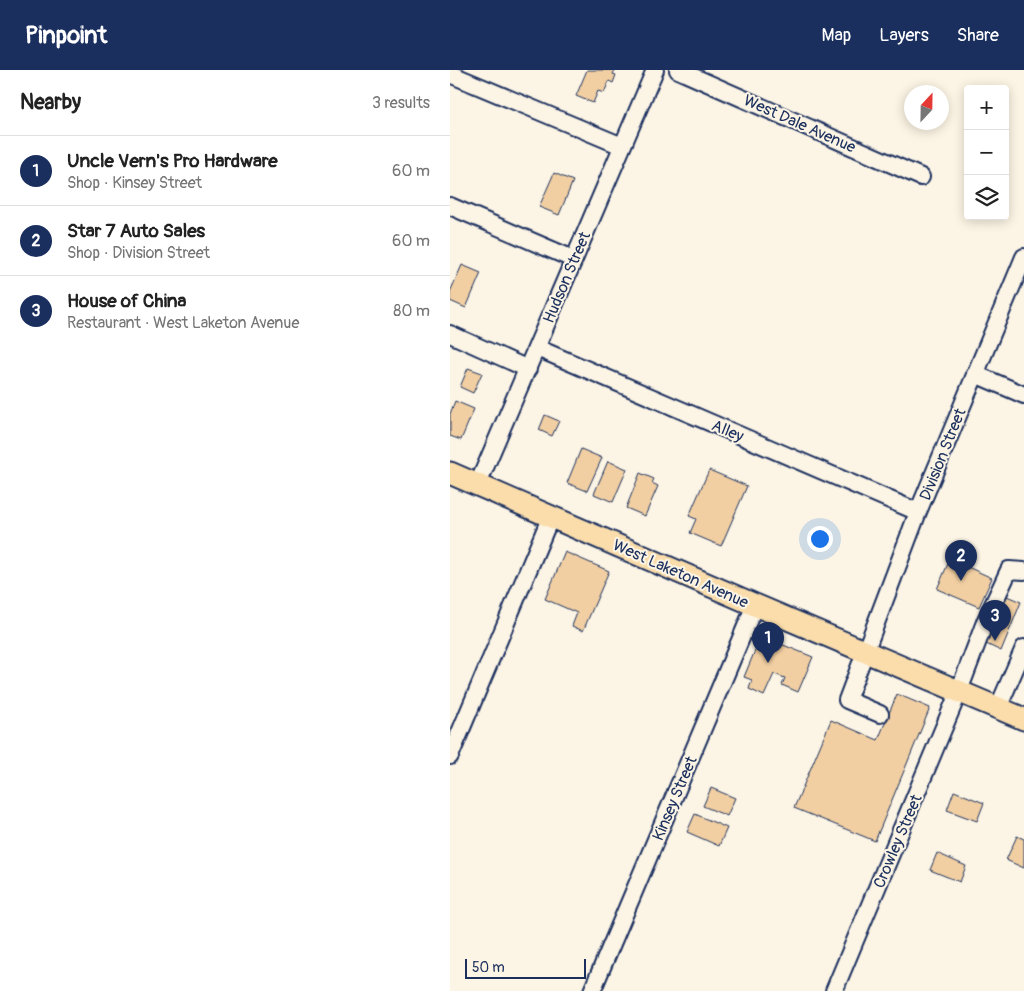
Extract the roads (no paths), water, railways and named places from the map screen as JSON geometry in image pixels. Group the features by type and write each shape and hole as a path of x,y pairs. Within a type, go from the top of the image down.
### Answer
{"main road":[{"name":"West Laketon Avenue","path":"450,473 755,606 959,690 1024,719"}],"street":[{"name":"Hudson Street","path":"478,484 655,70"},
{"name":"West Dale Avenue","path":"678,70 921,177"},
{"path":"450,74 622,146"},
{"path":"450,206 573,259"},
{"name":"Division Street","path":"880,714 847,700 918,512 1024,258"},
{"path":"450,334 528,369"},
{"name":"Alley","path":"537,348 918,512"},
{"path":"975,374 1024,395"},
{"path":"450,756 551,516"},
{"name":"Crowley Street","path":"834,991 959,690 985,622 1009,570 1024,571"},
{"name":"Kinsey Street","path":"592,991 755,606"},
{"path":"998,708 1024,648"}],"place":[{"name":"Star 7 Auto Sales","path":"961,581"},
{"name":"House of China","path":"995,641"},
{"name":"Uncle Vern's Pro Hardware","path":"768,663"}]}
